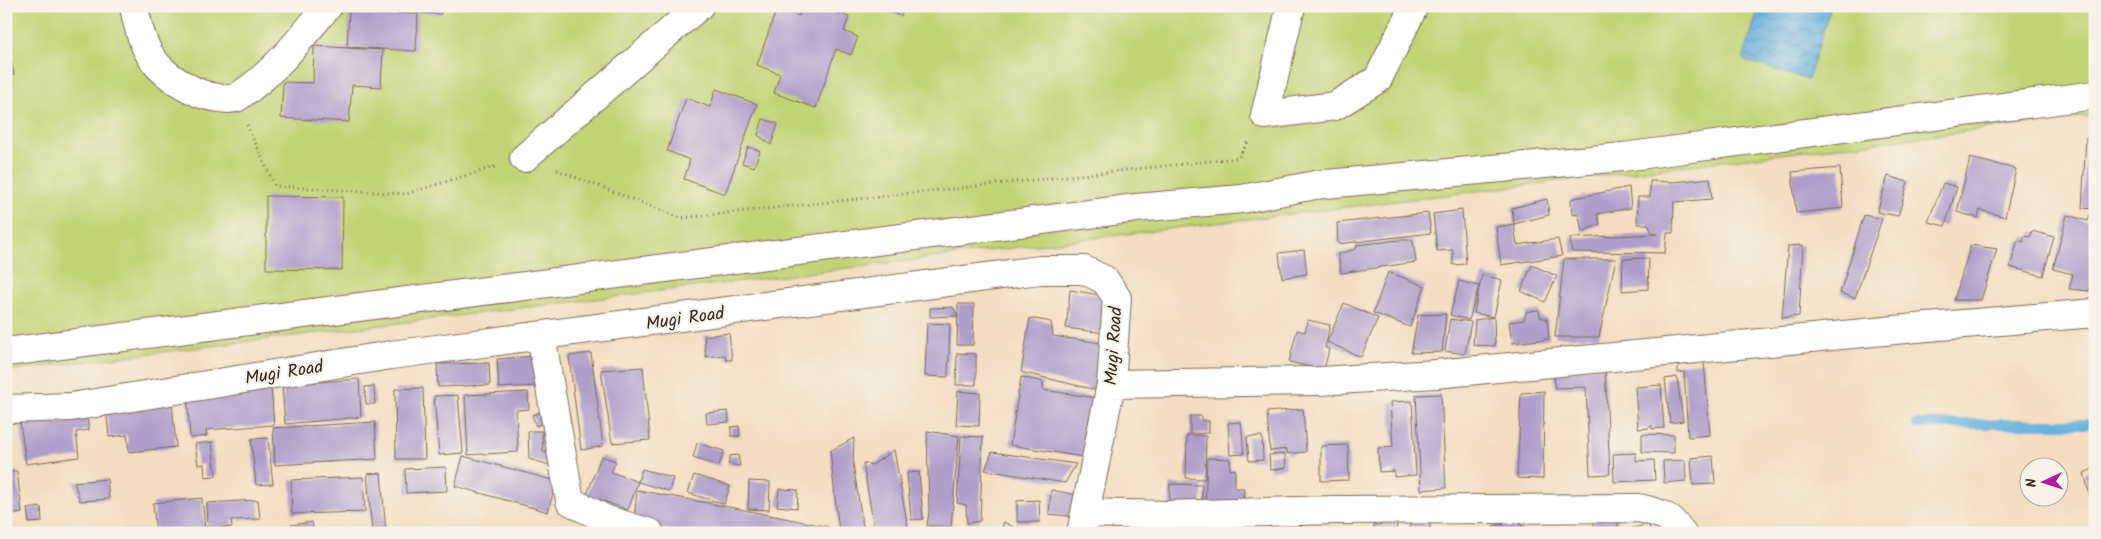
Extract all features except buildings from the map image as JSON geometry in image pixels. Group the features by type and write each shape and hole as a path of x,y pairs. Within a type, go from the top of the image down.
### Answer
{"street":[{"path":"134,6 139,33 146,49 161,71 182,85 207,96 236,98 262,79 283,59 328,6"},
{"path":"524,158 699,6"},
{"path":"1291,6 1265,115 1335,106 1378,79 1414,6"},
{"path":"6,352 1136,208 1242,199 1315,185 1624,157 2095,95"},
{"name":"Mugi Road","path":"6,410 70,407 391,355 1040,270 1084,270 1105,280 1117,298 1111,384 1083,523"},
{"path":"1111,384 1320,382 1428,374 2095,313"},
{"path":"541,336 570,501 607,520 650,533"},
{"path":"1083,523 1165,515 1384,509 1639,508 1660,513 1674,522 1682,533"}],"path":[{"path":"236,98 275,186 406,194 524,158 681,218 1238,158 1265,115"}],"green space":[{"path":"6,6 2095,6 2095,112 2091,116 6,371"}],"water":[{"path":"1759,6 1831,6 1808,80 1743,60"}],"waterway":[{"path":"1917,424 2095,424"}]}
